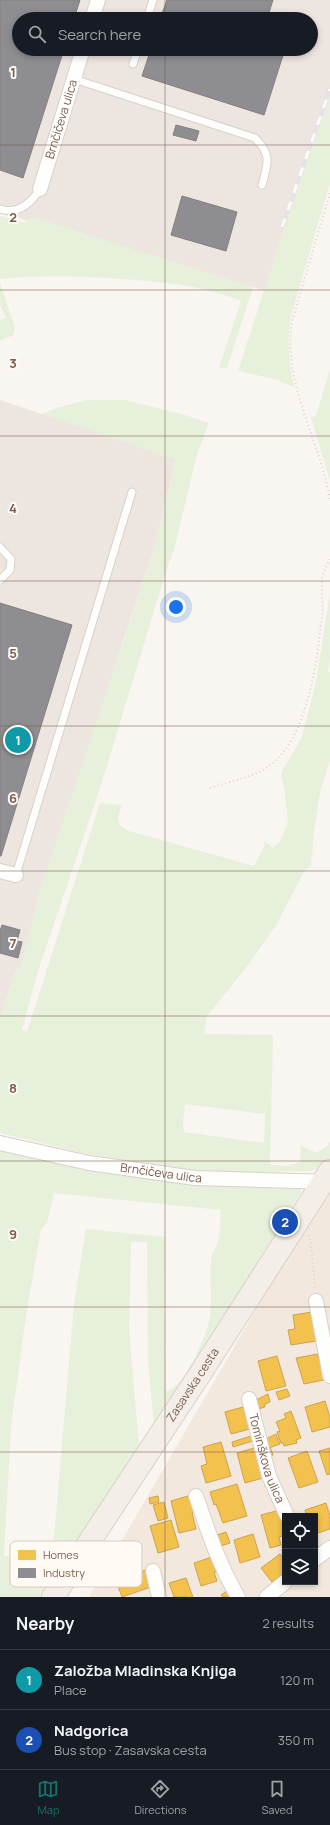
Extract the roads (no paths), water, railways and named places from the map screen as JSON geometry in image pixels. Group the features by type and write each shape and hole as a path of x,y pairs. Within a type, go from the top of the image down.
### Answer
{"main road":[{"name":"Zasavska cesta","path":"90,1541 328,1178"},
{"name":"Zasavska cesta","path":"53,1597 60,1587"}],"street":[{"path":"94,12 98,0"},
{"name":"Brnčičeva ulica","path":"40,189 81,56"},
{"path":"0,871 16,875"},
{"name":"Brnčičeva ulica","path":"0,1143 89,1163 195,1178 328,1178"},
{"path":"316,1301 330,1376"},
{"name":"Tominškova ulica","path":"249,1399 269,1476 286,1513"},
{"path":"196,1496 212,1544 228,1580 238,1597"},
{"path":"318,1557 330,1548"},
{"path":"153,1571 160,1597"},
{"path":"266,1597 282,1584"}],"lane":[{"path":"149,12 152,0"},
{"path":"133,64 136,56"},
{"path":"74,79 255,138 265,148 268,164 262,185"},
{"path":"0,209 19,210 32,201 40,189"},
{"path":"16,875 132,492"},
{"path":"0,547 11,559 10,570 0,580"}],"railway":[{"path":"282,227 330,89"}],"place":[{"name":"Založba Mladinska Knjiga","path":"18,740"},
{"name":"Nadgorica","path":"285,1222"}]}
